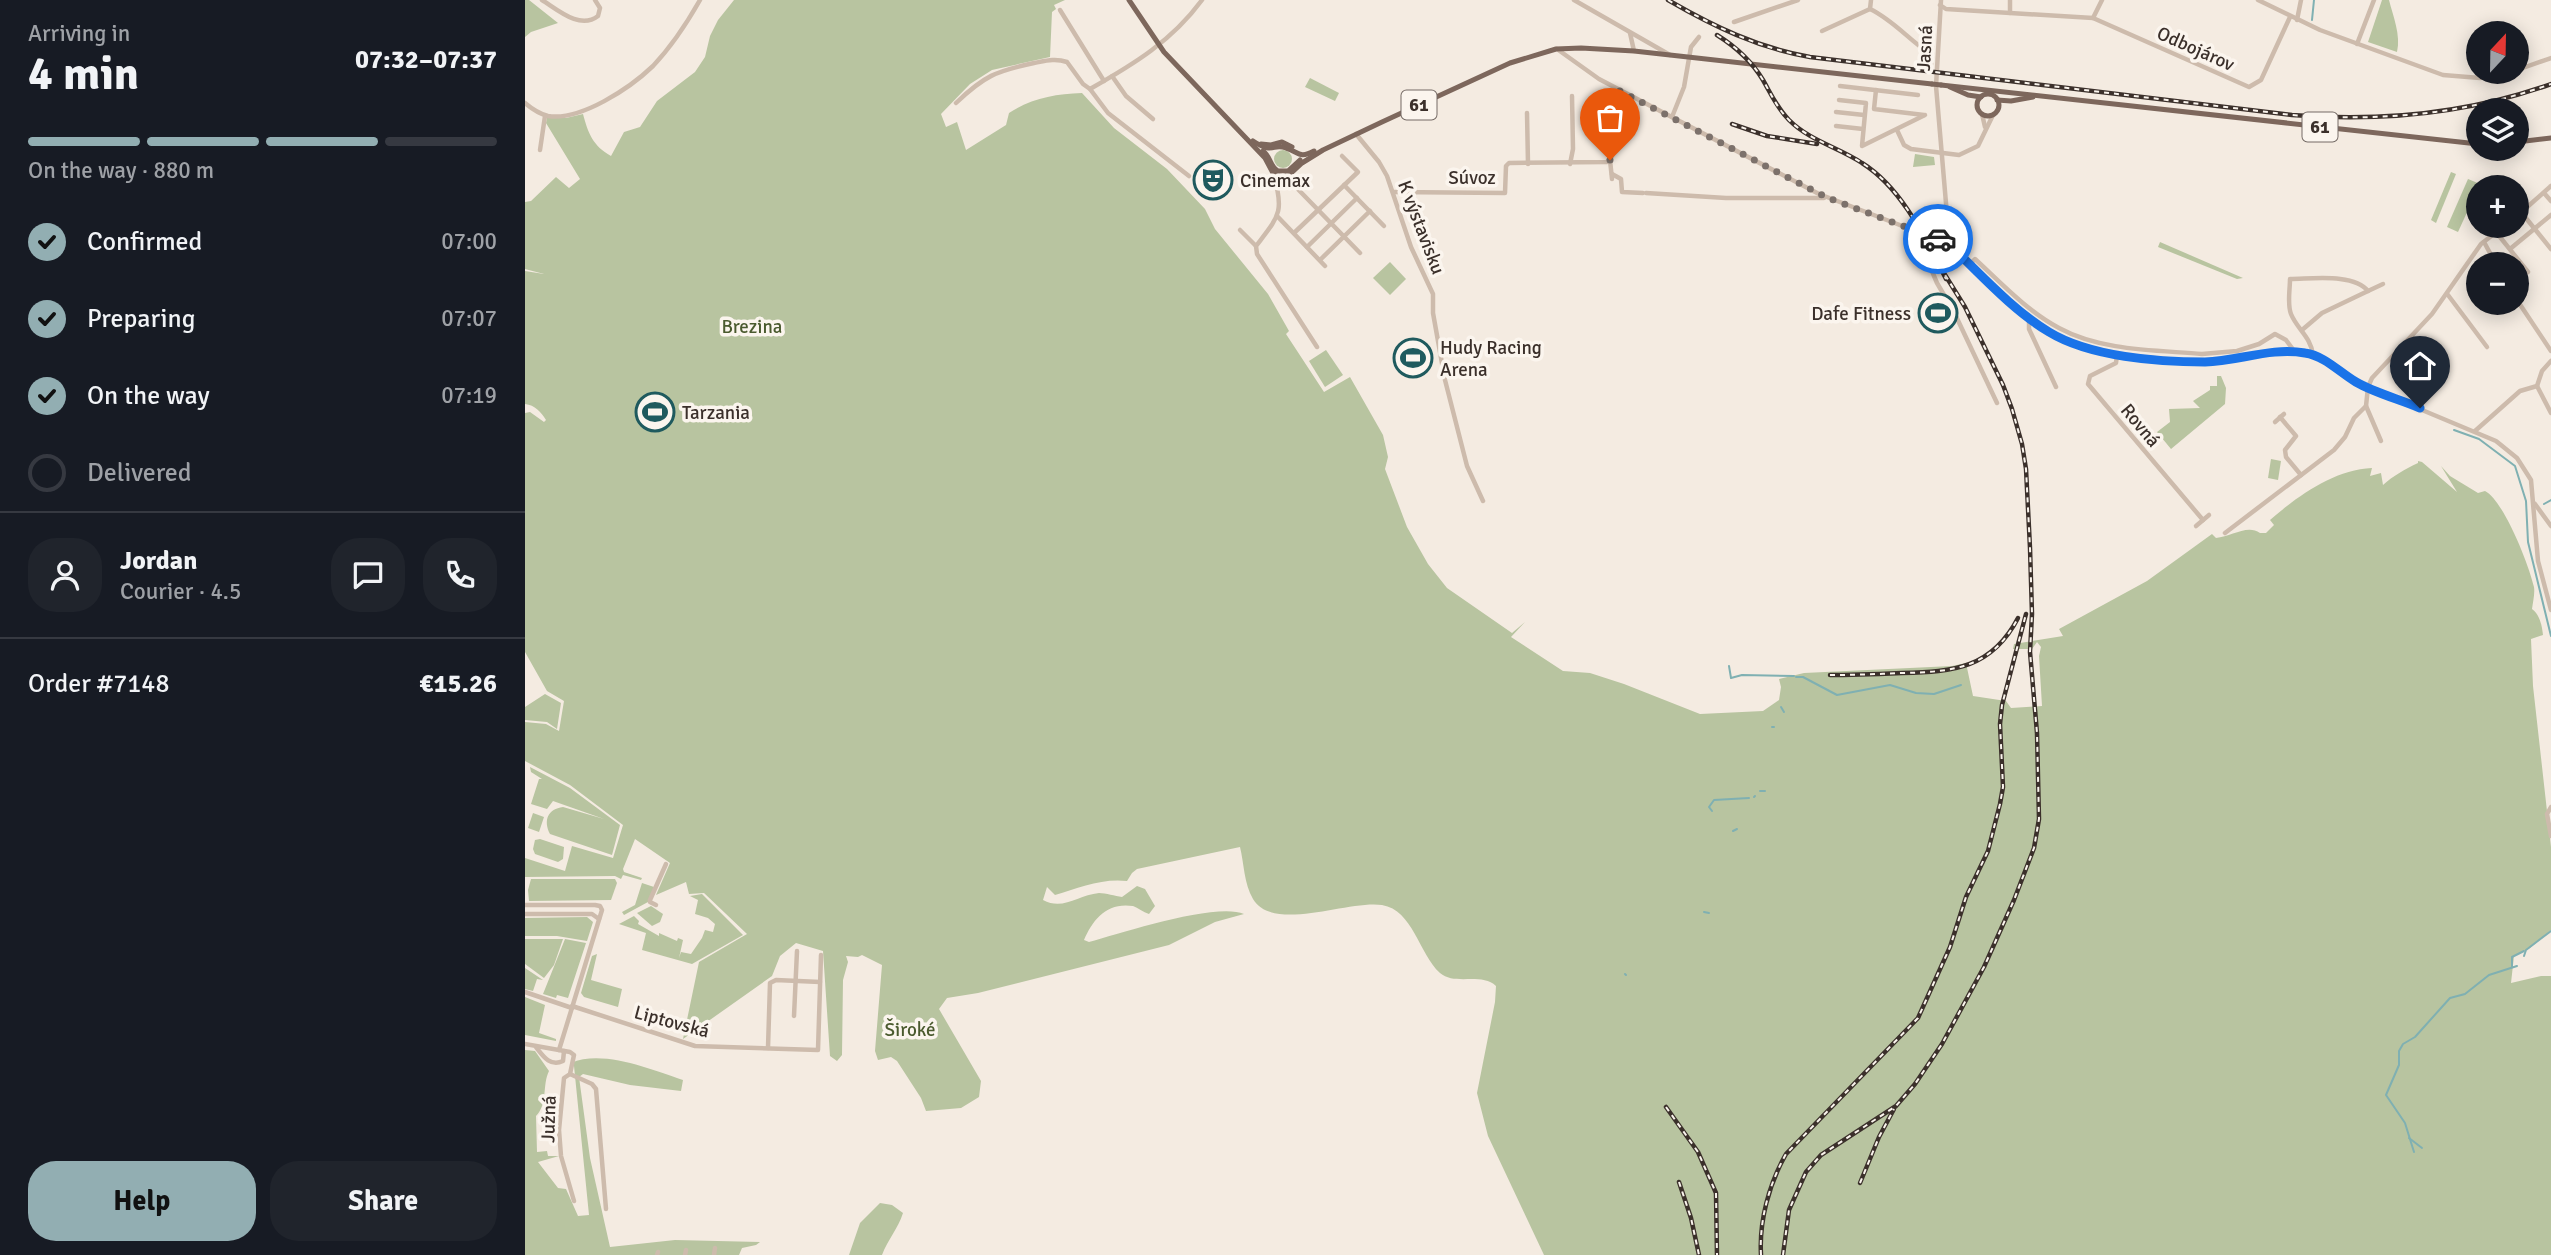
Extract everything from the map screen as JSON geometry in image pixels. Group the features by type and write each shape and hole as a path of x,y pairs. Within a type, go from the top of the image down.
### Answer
{"main road":[{"path":"1129,0 1159,46 1247,138 1269,157 1275,170 1284,178"},
{"name":"61","path":"1284,178 1301,159 1510,63 1556,49 1581,47 2466,143"},
{"name":"61","path":"1944,86 1968,95 1981,97 1989,94 1997,100 2043,97"},
{"name":"61","path":"1968,95 1982,114"},
{"path":"1977,105 1981,97"},
{"path":"1997,100 1999,108"},
{"name":"61","path":"1993,115 2011,101"},
{"path":"1982,114 1993,115"},
{"path":"2529,141 2551,138"},
{"path":"1254,144 1282,142 1300,152 1314,154"},
{"path":"1254,144 1266,149 1284,147 1304,155 1314,154"},
{"path":"1254,144 1273,173 1284,178"},
{"path":"1287,144 1295,159 1293,166"},
{"path":"1268,164 1273,150"},
{"name":"61","path":"1284,178 1314,154"}],"street":[{"path":"542,0 567,16 587,21 598,16 600,8 595,0"},
{"path":"525,103 545,116 573,115 627,86 660,57 700,0"},
{"path":"1090,89 1159,46 1185,23 1202,0"},
{"path":"1574,0 1671,55"},
{"path":"1734,22 1798,0"},
{"path":"1870,9 1871,0"},
{"path":"2010,0 2010,13"},
{"path":"1940,3 1946,9 2093,18 2102,0"},
{"path":"2258,0 2313,27 2434,73 2466,77"},
{"path":"2297,20 2301,0"},
{"path":"2357,44 2374,0"},
{"name":"Jasná","path":"1940,3 1937,97 1947,215 1944,242"},
{"path":"1822,31 1870,9"},
{"path":"1870,9 1887,18 1906,37 1929,53 1931,64"},
{"path":"1060,10 1104,81"},
{"name":"Odbojárov","path":"2093,18 2249,87 2261,80 2290,17"},
{"path":"1630,32 1635,51"},
{"path":"1672,117 1684,87 1691,47 1699,37"},
{"path":"1556,49 1616,89 1828,198 1944,242 2024,314 2055,335 2089,349 2164,360 2202,362 2295,352 2313,355 2368,387 2502,444 2517,457 2531,480 2536,548 2551,610"},
{"path":"2529,66 2551,58"},
{"path":"956,103 973,86 993,74 1052,60 1067,62 1108,113 1189,176"},
{"path":"1112,76 1126,96 1153,119"},
{"path":"1840,86 1918,95"},
{"path":"1616,89 1610,160 1612,176 1622,179 1622,192 1726,198 1828,198"},
{"path":"1839,100 1865,103 1861,148 1925,115 1874,109 1876,90"},
{"path":"1570,164 1573,149 1572,96"},
{"path":"1836,112 1864,115"},
{"path":"1527,113 1528,163 1604,164 1610,160"},
{"path":"1907,125 1910,113"},
{"path":"1982,114 1985,128"},
{"path":"1897,130 1901,141 1908,148 1959,155 1972,151 1981,142 1993,115"},
{"path":"540,150 545,116"},
{"path":"1836,126 1863,129"},
{"name":"K výstavisku","path":"1356,134 1382,166 1411,247 1433,294 1433,313 1445,380 1467,466 1483,501"},
{"path":"1294,233 1357,172 1342,156"},
{"name":"Súvoz","path":"1393,192 1504,193 1506,166 1509,163 1528,163"},
{"path":"1273,173 1279,191"},
{"path":"1317,347 1257,254 1257,246 1278,217 1279,191 1284,178 1360,253"},
{"path":"1344,185 1384,226"},
{"path":"2529,206 2551,186"},
{"path":"2544,193 2551,201"},
{"path":"1307,247 1357,198"},
{"path":"1319,260 1370,211"},
{"path":"1928,258 1930,248 1938,239 1947,215"},
{"path":"2510,249 2551,215"},
{"path":"1278,217 1325,266"},
{"path":"2529,224 2551,249"},
{"path":"1924,234 1933,233 1941,227"},
{"path":"1240,230 1257,246"},
{"path":"1915,230 1937,283 1954,312 1997,403"},
{"path":"2381,441 2366,406 2368,387 2377,372 2448,295 2489,238"},
{"path":"2501,238 2512,252"},
{"path":"2484,242 2489,252"},
{"path":"1970,264 1975,259 2029,308 2058,328 2091,342 2202,354 2237,351 2259,344 2277,334 2286,340 2295,352"},
{"path":"2313,355 2312,346 2291,316 2290,279 2351,280 2368,291"},
{"path":"1996,288 2001,282"},
{"path":"2302,330 2322,313 2383,284"},
{"path":"2448,295 2487,346"},
{"path":"2024,314 2029,308"},
{"path":"2527,315 2551,351"},
{"path":"2029,318 2029,329 2056,387"},
{"path":"2055,335 2058,328"},
{"path":"2089,349 2091,342"},
{"path":"2259,344 2261,354"},
{"path":"2127,355 2128,347"},
{"path":"2164,351 2164,360"},
{"path":"2237,351 2238,358"},
{"path":"2202,354 2202,362"},
{"name":"Rovná","path":"2117,355 2116,363 2090,376 2088,384 2203,520"},
{"path":"2551,360 2542,371 2537,386 2551,413"},
{"path":"2473,433 2520,391 2537,386"},
{"path":"2225,533 2334,450 2354,418 2366,406"},
{"path":"2275,422 2282,416 2296,436 2285,450 2286,457 2301,475"},
{"path":"2534,502 2551,526"},
{"path":"2196,526 2209,515"},
{"path":"2551,807 2547,813 2551,836"},
{"path":"656,905 650,900 666,864"},
{"path":"525,905 595,905 601,908 572,1007 561,1051 563,1060 554,1063 545,1058 535,1046"},
{"path":"525,914 592,914 600,917"},
{"path":"794,1016 797,951"},
{"name":"Liptovská","path":"525,992 695,1046 818,1050 821,955"},
{"path":"768,1048 771,983 776,980 820,982"},
{"path":"525,1044 561,1051"},
{"name":"Južná","path":"561,1051 574,1055 570,1074 564,1078 559,1130 561,1156 574,1201"},
{"path":"570,1074 592,1084 596,1089 606,1209"},
{"path":"714,1255 715,1248"}],"green space":[{"path":"525,0 529,0 558,23 531,32 525,37"},
{"path":"734,0 1065,0 1054,5 1056,9 1052,12 1050,57 992,70 970,84 941,114 946,127 957,122 966,150 1006,125 1009,113 1026,104 1062,94 1082,93 1114,128 1167,169 1205,209 1215,229 1268,294 1289,331 1286,334 1324,392 1350,377 1383,435 1388,457 1385,469 1407,527 1428,564 1447,588 1512,633 1525,622 1511,637 1563,671 1590,673 1700,714 1763,711 1779,700 1779,679 1804,673 1952,666 1966,663 1973,696 2006,701 2011,708 2042,706 2039,656 2041,647 2037,642 2032,649 2013,649 2014,644 2063,636 2059,629 2147,581 2212,534 2216,538 2244,530 2266,533 2274,525 2270,520 2292,502 2330,479 2358,470 2372,468 2370,476 2381,473 2383,485 2418,461 2457,492 2441,466 2450,476 2478,493 2485,491 2508,520 2527,564 2534,587 2532,609 2539,617 2543,635 2531,639 2533,686 2551,847 2551,930 2530,948 2514,956 2511,983 2551,976 2551,1255 1544,1255 1488,1136 1477,1093 1496,986 1483,980 1453,979 1440,973 1401,915 1382,905 1294,915 1277,914 1263,909 1250,893 1240,847 1137,869 1127,881 1099,882 1055,895 1047,887 1043,900 1057,904 1099,893 1122,897 1137,886 1145,889 1155,906 1149,914 1133,906 1108,909 1092,925 1084,940 1089,942 1191,915 1231,911 1244,914 1215,922 1169,945 978,993 947,998 939,1009 981,1081 979,1097 961,1108 926,1111 921,1098 897,1061 891,1057 878,1060 875,1051 882,965 862,955 846,956 848,962 843,980 842,1055 837,1061 830,1056 823,951 796,943 780,956 772,976 683,1039 699,962 747,934 704,893 689,894 686,882 656,895 670,863 635,839 623,869 624,872 642,878 641,880 623,875 621,879 615,876 525,877 525,858 565,871 572,846 613,858 623,825 570,785 525,761 525,722 546,724 559,731 564,701 547,691 525,652 525,413 530,412 544,422 546,420 537,409 525,404 525,271 544,274 525,269 525,202 531,201 556,177 569,188 580,179 546,123 547,118 583,114 592,138 611,156 624,132 640,127 657,101 695,72 705,57 710,36 718,20"},
{"path":"2382,0 2389,0 2397,32 2397,52 2368,42"},
{"path":"1310,78 1339,93 1335,101 1305,87"},
{"path":"1283,150 1289,153 1292,159 1289,165 1283,168 1277,165 1274,159 1277,153"},
{"path":"1915,154 1934,157 1935,165 1913,167"},
{"path":"2451,172 2456,174 2436,223 2431,220"},
{"path":"2466,184 2466,215 2458,232 2447,227"},
{"path":"2160,242 2243,278 2237,279 2158,247"},
{"path":"1390,262 1406,279 1390,295 1373,278"},
{"path":"1326,350 1343,375 1325,387 1309,361"},
{"path":"2217,376 2221,376 2226,388 2225,404 2171,449 2157,432 2170,422 2169,409 2200,408 2193,401 2210,390 2210,386 2217,386"},
{"path":"2271,459 2281,461 2278,480 2268,478"},
{"path":"545,694 561,703 557,729 547,722 525,720 525,707"},
{"path":"530,767 570,788 620,825 612,855 550,834 548,816 558,808 563,807 604,819 553,801 547,809 531,804 539,779 542,779 531,772"},
{"path":"533,813 544,817 539,832 528,828"},
{"path":"540,839 564,847 563,859 558,862 535,854 535,840"},
{"path":"531,879 615,879 617,883 611,900 529,901"},
{"path":"642,883 654,887 648,902 624,915 622,912 635,905"},
{"path":"702,894 743,935 692,964 642,950 646,933 619,924 634,916 639,921 638,924 659,936 659,933 677,941 678,938 683,940 679,958 681,952 691,954 705,930 713,932 715,924 708,918 695,914 698,900 690,896"},
{"path":"651,906 663,914 660,922 652,926 637,913"},
{"path":"587,917 593,922 587,941 557,936 525,936 525,918"},
{"path":"525,939 563,939 554,965 544,978 525,964"},
{"path":"565,939 586,943 568,998 557,995 556,998 543,994"},
{"path":"597,954 591,980 622,989 618,1007 584,997 581,993 592,956"},
{"path":"525,968 543,980 537,979 533,991 525,989"},
{"path":"525,997 545,1005 539,1033 556,1041 525,1035"},
{"path":"525,1050 535,1051 549,1071 544,1100 536,1116 537,1152 547,1151 548,1156 559,1156 538,1162 558,1188 566,1189 578,1216 589,1215 574,1066 571,1063 598,1058 627,1062 683,1080 681,1091 630,1085 583,1074 579,1077 590,1158 610,1247 675,1240 760,1242 742,1248 739,1255 525,1255"},
{"path":"880,1203 892,1205 903,1213 882,1255 849,1255 860,1223"}],"waterway":[{"path":"2312,20 2314,0"},
{"path":"2454,430 2479,439 2515,466 2526,501 2528,542 2551,636"},
{"path":"2544,504 2551,500"},
{"path":"1729,666 1731,678 1742,675 1794,676"},
{"path":"1796,677 1803,677 1837,695 1890,685 1916,693 1934,694 1961,685"},
{"path":"1781,707 1784,712"},
{"path":"1760,791 1765,791"},
{"path":"1712,811 1709,807 1714,800 1749,798"},
{"path":"1733,831 1737,829"},
{"path":"1704,912 1709,913"},
{"path":"2524,956 2526,950 2551,931"},
{"path":"2512,967 2512,957 2524,951"},
{"path":"2414,1152 2405,1123 2386,1095 2399,1065 2399,1051 2450,998 2465,994 2489,975 2517,966"},
{"path":"2409,1138 2422,1148"}],"railway":[{"path":"1668,0 1736,35 1772,48 1810,57 2292,115 2358,117 2423,113 2488,102 2551,84"},
{"path":"1717,35 1748,60 1789,120 1815,139 1862,163 1889,186 1911,215 1946,279"},
{"path":"1732,124 1767,136 1817,144"},
{"path":"1783,1255 1789,1210 1806,1172 1821,1155 1896,1106 1915,1084 1942,1044 1984,967 2014,900 2034,848 2039,819 2037,733 2030,652 2030,548 2022,444 2003,385 1965,307 1942,270"},
{"path":"1761,1255 1766,1203 1786,1154 1918,1018 1950,947 1966,897 1988,851 2000,804 2003,787 2000,724 2002,705 2026,614"},
{"path":"1830,675 1938,671 1970,664 1996,648 2018,618"},
{"path":"1666,1107 1698,1152 1716,1193 1717,1255"},
{"path":"1860,1183 1894,1109"},
{"path":"1679,1182 1699,1255"}],"way so far":[{"path":"1610,160 1616,89 1828,198 1938,239"}],"place":[{"name":"Cinemax","path":"1213,180"},
{"name":"Dafe Fitness","path":"1938,313"},
{"name":"Hudy Racing Arena","path":"1413,358"},
{"name":"Tarzania","path":"655,412"}],"route":[{"path":"1938,239 1953,248 2035,323 2083,347 2117,355 2202,362 2273,352 2307,353 2322,359 2360,384 2420,408"}],"park label":[{"name":"Brezina","path":"752,326"},
{"name":"Široké","path":"910,1029"}]}
